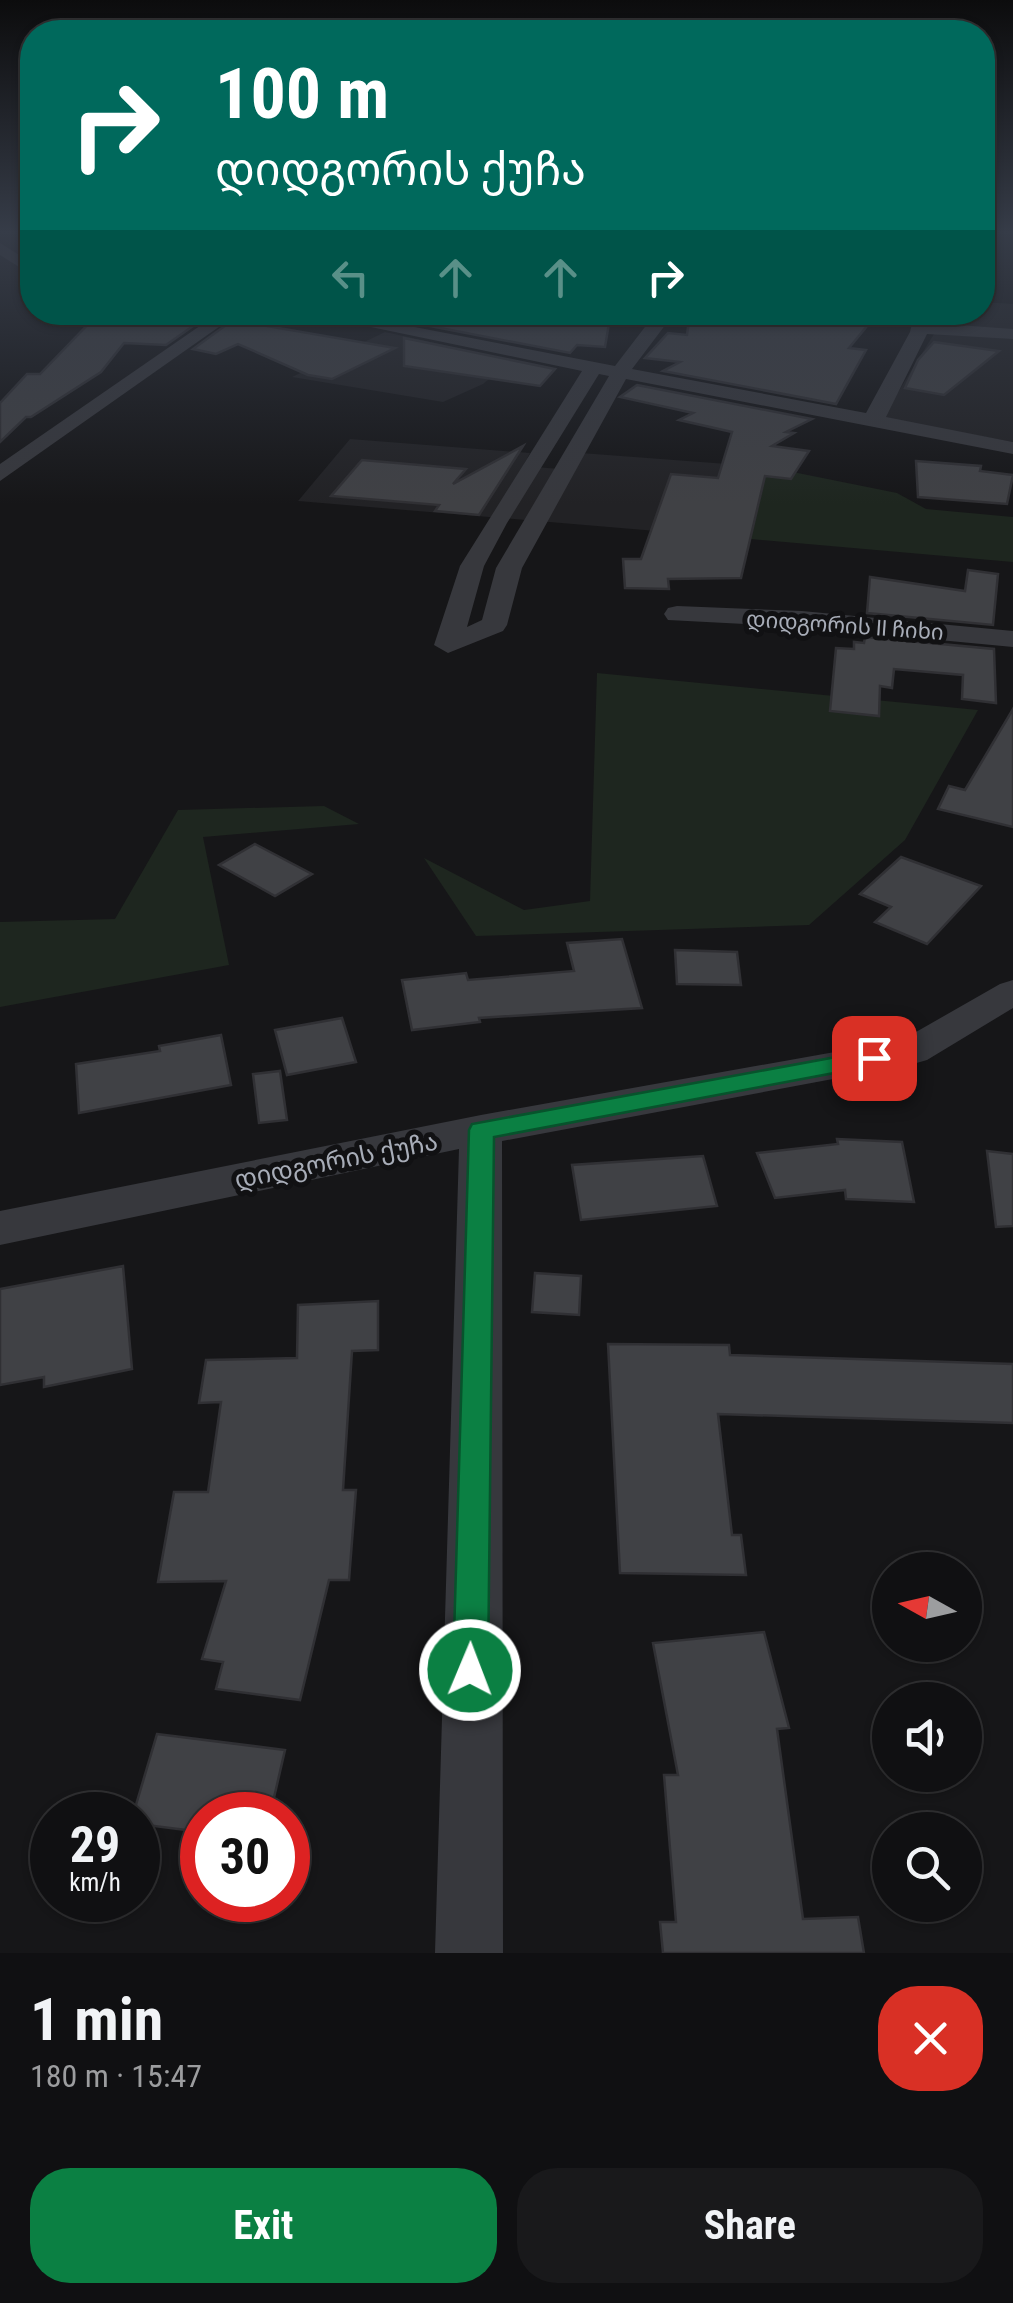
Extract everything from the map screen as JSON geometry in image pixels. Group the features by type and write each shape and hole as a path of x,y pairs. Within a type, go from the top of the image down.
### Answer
{"street":[{"path":"0,474 213,325"},
{"path":"376,325 1013,448"},
{"path":"595,366 472,566 448,645 494,625 509,568 622,372 656,325"},
{"path":"868,420 877,414 920,325"},
{"path":"954,325 1013,334"},
{"path":"532,469 564,473"},
{"name":"დიდგორის II ჩიხი","path":"676,614 802,619 1013,639"},
{"name":"დიდგორის ქუჩა","path":"0,1228 482,1130 913,1051 1013,992"},
{"path":"469,1953 482,1130"}],"shaded area":[{"path":"1013,321 1013,442 882,418 934,334 934,325"},
{"path":"385,332 512,360 483,384 443,402 292,377"},
{"path":"350,439 530,453 523,466 572,470 581,453 768,467 751,539 298,501"},
{"path":"768,467 897,493 926,509 1013,517 1013,562 751,539"},
{"path":"597,673 978,710 905,840 809,925 476,936 424,858 524,910 590,901"},
{"path":"324,806 359,824 203,837 229,965 0,1007 0,922 115,919 178,810"}],"building":[{"path":"87,325 194,325 166,345 124,343 101,372 26,417 0,442 0,403 27,374 40,374"},
{"path":"226,325 261,325 395,348 332,379 308,375 238,344 216,354 193,349"},
{"path":"425,325 609,325 605,347 577,345 570,353"},
{"path":"688,325 868,325 849,348 866,350 836,404 663,371 680,362 645,358 668,333 687,335"},
{"path":"404,338 555,369 540,386 404,366"},
{"path":"934,342 999,351 944,395 905,388 918,360"},
{"path":"637,385 812,419 786,432 794,433 772,446 809,451 791,479 765,476 741,578 668,579 669,589 625,588 623,559 641,559 671,474 718,478 732,432 679,420 693,413 620,397"},
{"path":"523,446 479,515 435,511 439,505 331,496 362,460 466,469 453,484"},
{"path":"916,461 981,466 980,471 1013,475 1007,504 918,497"},
{"path":"968,570 998,574 993,625 867,613 870,577 965,591"},
{"path":"865,637 994,649 996,703 962,699 963,675 894,669 892,688 880,686 879,716 830,711 836,648 854,649 854,642 864,643"},
{"path":"1013,709 1013,827 938,809 949,786 965,790"},
{"path":"255,844 312,874 275,896 219,865"},
{"path":"901,857 981,886 927,944 875,922 891,907 860,894"},
{"path":"622,939 642,1008 479,1018 480,1022 412,1030 402,980 466,973 468,980 574,971 567,943"},
{"path":"675,950 737,952 741,985 677,984"},
{"path":"342,1018 356,1062 287,1075 275,1030"},
{"path":"221,1035 231,1085 79,1113 76,1064 160,1051 159,1046"},
{"path":"280,1071 287,1120 259,1123 253,1074"},
{"path":"837,1139 902,1142 914,1202 846,1199 845,1190 775,1198 757,1153 838,1144"},
{"path":"987,1151 1013,1154 1013,1226 996,1227"},
{"path":"703,1156 717,1206 581,1220 572,1165"},
{"path":"123,1266 132,1369 44,1387 44,1377 0,1385 0,1289"},
{"path":"535,1273 581,1276 579,1315 532,1312"},
{"path":"378,1301 378,1350 352,1351 343,1490 356,1490 349,1580 329,1580 300,1700 216,1689 223,1662 202,1659 226,1581 158,1582 174,1492 208,1492 221,1402 199,1403 206,1360 297,1358 298,1305"},
{"path":"608,1344 729,1345 730,1355 1013,1364 1013,1423 718,1414 732,1535 741,1535 746,1575 620,1573"},
{"path":"764,1632 789,1728 777,1729 803,1919 858,1917 864,1953 663,1953 660,1922 676,1922 664,1775 678,1775 653,1643"},
{"path":"157,1734 285,1750 275,1792 180,1792 180,1829 160,1827 160,1792 140,1792"}],"route":[{"path":"470,1670 482,1130 874,1058"}]}
